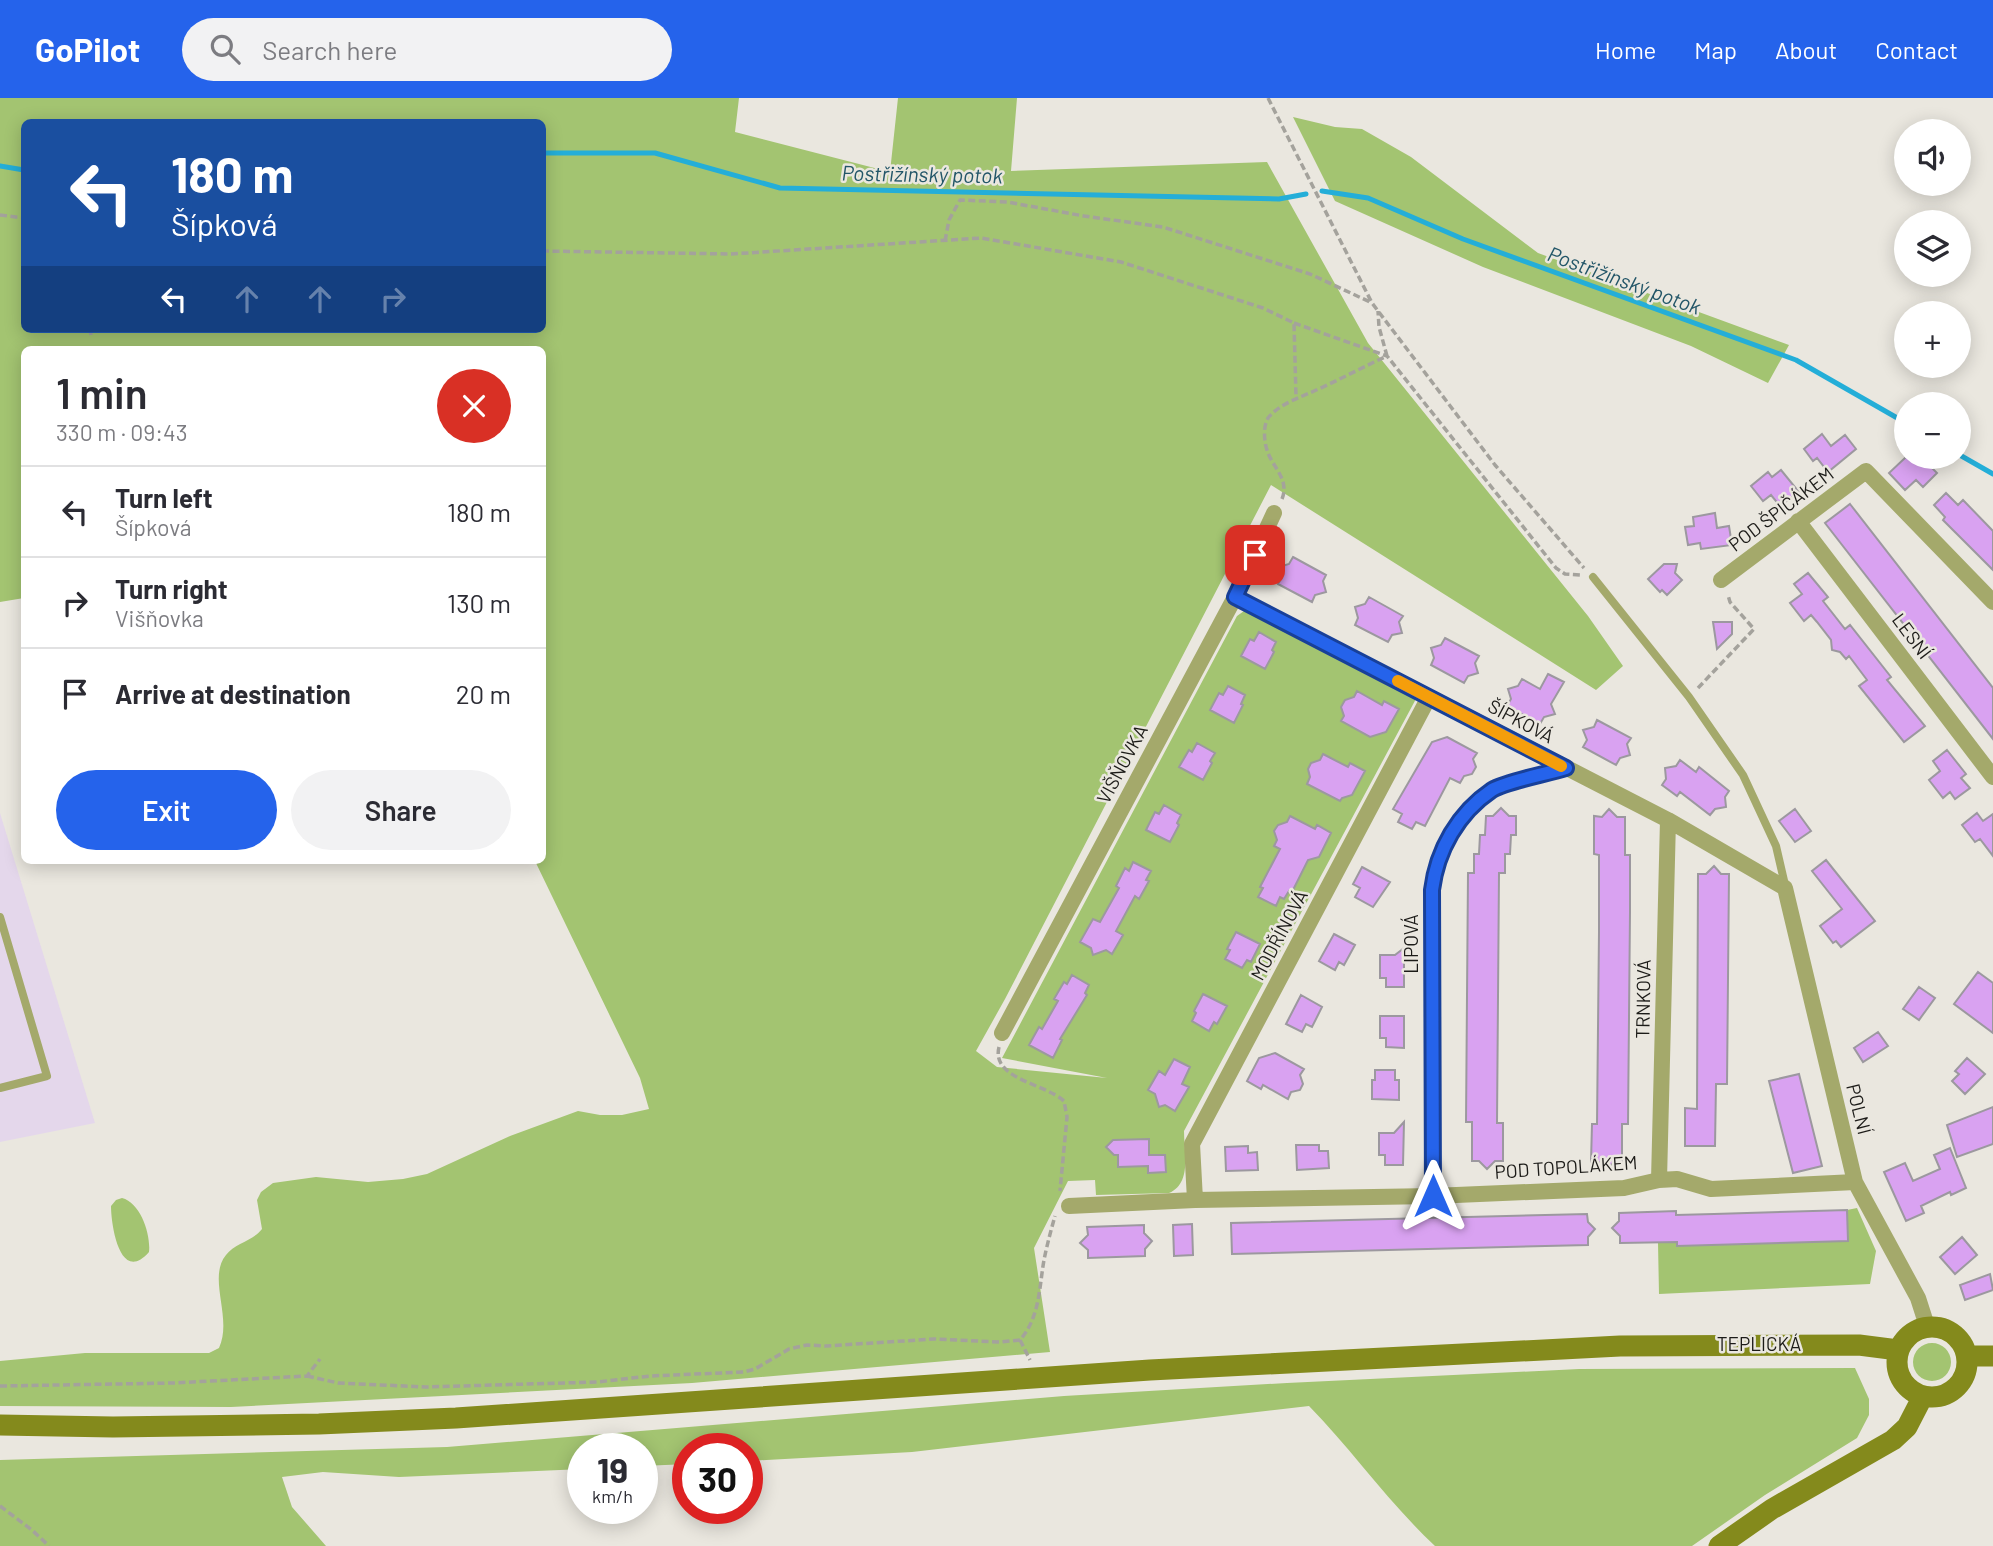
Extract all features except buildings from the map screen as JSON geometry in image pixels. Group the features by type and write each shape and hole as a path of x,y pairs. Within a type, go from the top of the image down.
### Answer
{"main road":[{"path":"1927,1326 1941,1327 1952,1333 1962,1342 1967,1356 1966,1372 1959,1385 1944,1395 1923,1396 1911,1391 1902,1381 1897,1368 1898,1350 1907,1336 1927,1326"},
{"name":"TEPLICKÁ","path":"0,1425 113,1427 319,1424 456,1418 1150,1370 1620,1346 1859,1345 1898,1350"},
{"path":"1967,1356 1993,1356"},
{"path":"1719,1546 1772,1508 1893,1440 1907,1427 1923,1396"}],"street":[{"name":"POD ŠPIČÁKEM","path":"1721,580 1866,471 1993,602"},
{"name":"VIŠŇOVKA","path":"1002,1033 1235,597 1274,513"},
{"name":"LESNÍ","path":"1798,521 1992,772"},
{"name":"ŠÍPKOVÁ","path":"1235,597 1668,820 1785,888"},
{"name":"MODŘÍNOVÁ","path":"1195,1200 1192,1144 1429,697"},
{"name":"LIPOVÁ","path":"1433,1196 1434,875 1449,835 1466,812 1494,789 1566,768"},
{"name":"TRNKOVÁ","path":"1659,1180 1668,820"},
{"name":"POLNÍ","path":"1785,888 1855,1182 1918,1298 1927,1326"},
{"name":"POD TOPOLÁKEM","path":"1062,1204 1433,1196 1624,1188 1676,1179 1711,1189 1855,1182"}],"lane":[{"path":"1593,577 1689,697 1751,789 1776,846 1785,888"},
{"path":"0,917 47,1076 0,1088"}],"path":[{"path":"1268,98 1372,303 1495,465 1593,577"},
{"path":"945,241 949,220 960,200 1007,202 1163,227 1310,274 1372,303"},
{"path":"0,215 21,218"},
{"path":"546,251 731,254 981,238 1121,262 1263,308 1294,323 1387,356"},
{"path":"1378,311 1379,327 1387,356 1556,568 1565,574 1593,577"},
{"path":"1294,323 1296,397"},
{"path":"1274,513 1285,490 1281,475 1265,446 1265,424 1269,417 1296,397 1387,356"},
{"path":"1689,697 1754,629 1730,602 1721,580"},
{"path":"0,1386 173,1383 307,1376 338,1383 426,1387 597,1382 650,1376 744,1372 755,1369 789,1349 807,1345 934,1339 1000,1342 1020,1340 1026,1333 1038,1304 1044,1259 1062,1204 1062,1154 1067,1108 1059,1096 1004,1071 997,1055 1002,1033"},
{"path":"307,1376 320,1359"},
{"path":"0,1506 49,1546"}],"shaded area":[{"path":"0,813 95,1123 0,1142"}],"green space":[{"path":"0,98 739,98 735,132 890,172 898,98 1017,98 1011,171 1267,162 1368,343 1588,616 1623,666 1596,690 1271,485 976,1051 997,1067 1107,1078 1002,1058 1237,616 1244,611 1254,612 1417,697 1184,1131 1185,1166 1181,1182 1169,1193 1096,1195 1095,1180 1068,1181 1034,1248 1050,1352 692,1383 231,1407 0,1406 0,1361 85,1353 209,1353 219,1348 223,1336 219,1287 221,1264 230,1251 262,1229 257,1200 261,1192 273,1183 316,1177 368,1182 403,1179 427,1174 510,1136 578,1111 622,1115 649,1109 640,1078 536,864 546,864 546,346 21,346 21,598 0,602"},
{"path":"1293,117 1335,127 1362,129 1411,157 1538,253 1789,345 1768,383 1691,346 1483,267 1335,201"},
{"path":"122,1198 135,1206 146,1229 149,1252 139,1260 131,1261 124,1257 115,1238 111,1206"},
{"path":"1857,1208 1876,1251 1870,1284 1659,1294 1658,1243 1677,1242 1677,1246 1848,1240 1847,1210"},
{"path":"1932,1343 1945,1349 1951,1362 1945,1375 1932,1381 1919,1375 1913,1362 1919,1349"},
{"path":"1855,1368 1869,1399 1869,1415 1857,1438 1765,1495 1692,1546 1435,1546 1309,1406 912,1452 763,1460 763,1433 672,1433 672,1465 658,1465 658,1433 616,1433 1064,1396 1579,1369"},
{"path":"567,1437 567,1470 399,1477 323,1472 282,1477 292,1507 326,1546 0,1546 0,1460 447,1447"}],"waterway":[{"name":"Postřižínský potok","path":"546,153 655,153 780,188 1279,199 1306,194"},
{"name":"Postřižínský potok","path":"0,166 21,170"},
{"name":"Postřižínský potok","path":"1322,191 1368,198 1463,239 1796,360 1894,416"},
{"name":"Postřižínský potok","path":"1971,461 1993,474"}],"slow traffic":[{"path":"1398,681 1561,766"}],"route":[{"path":"1255,555 1235,597 1566,768 1494,789 1466,812 1449,835 1434,875 1433,1196"}]}
